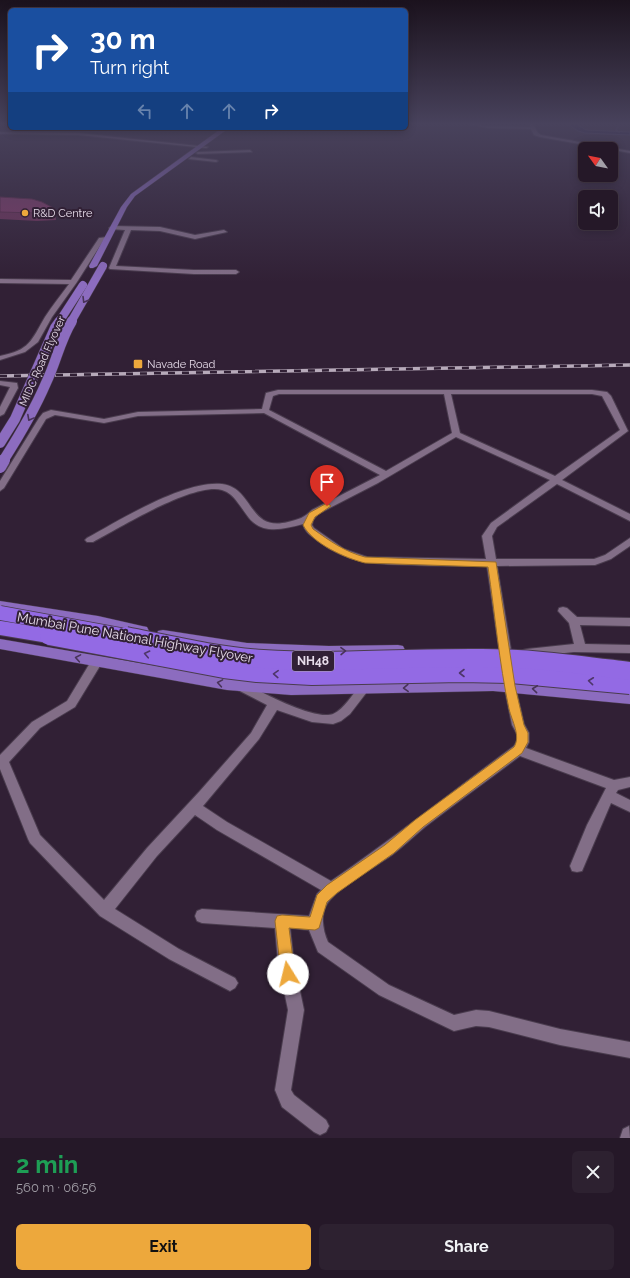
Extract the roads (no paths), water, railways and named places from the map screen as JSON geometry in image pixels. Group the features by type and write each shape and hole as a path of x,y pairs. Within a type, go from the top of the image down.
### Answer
{"highway":[{"name":"Mumbai Pune National Highway Flyover","path":"0,613 216,653 264,659 329,662 482,658 536,660 630,671"},
{"name":"Mumbai Pune National Highway Flyover","path":"0,628 113,647 224,669 257,673 312,676 461,673 511,674 630,685"}],"main road":[{"path":"100,263 107,239 124,207 133,195 161,176"},
{"path":"116,239 133,206 140,196 167,176"},
{"name":"MIDC Road Flyover","path":"0,443 15,419 55,328 100,263"},
{"name":"MIDC Road Flyover","path":"0,467 29,419 47,382 67,329 87,296 100,263"},
{"path":"0,606 91,620 163,635 247,648 329,651 470,649 527,652 630,663"},
{"path":"0,644 238,685 291,689 493,685 630,698"}],"street":[{"path":"112,228 160,229 195,237 224,232"},
{"path":"129,228 112,268 194,272 236,272"},
{"path":"0,358 21,352 29,348 36,341 49,318 101,239 107,239"},
{"path":"0,281 74,282"},
{"path":"0,383 11,383 14,385 14,388 0,414"},
{"path":"266,411 269,395 278,392 599,393 607,396 627,431 556,480 494,525 489,531 487,540 492,564 509,686 518,725 523,733 523,742 518,750 419,824 389,849 332,889 322,899 315,923 317,935 323,947 328,951 384,990 454,1023 476,1018 489,1019 546,1034 630,1050"},
{"path":"447,392 456,434"},
{"path":"0,488 43,418 51,412 104,421 138,414 266,411 385,474"},
{"path":"456,434 315,512 309,519 307,525 310,530 340,552 365,560 492,564 595,562 602,561 627,546"},
{"path":"456,434 556,480 630,518"},
{"path":"90,540 140,512 162,502 202,488 214,486 223,487 240,497 249,513 258,523 265,526 284,526 309,519"},
{"path":"563,611 574,621 580,648"},
{"path":"574,621 630,622"},
{"path":"527,652 580,648 630,649"},
{"path":"97,661 71,704 36,725 1,761 5,766 35,839 105,911 174,954 230,983"},
{"path":"238,685 274,704 324,720 334,718 341,714 364,688"},
{"path":"105,911 152,852 194,807 255,736 274,704"},
{"path":"518,750 611,791 630,806"},
{"path":"577,866 594,825 611,791 630,782"},
{"path":"194,807 222,826 332,889"},
{"path":"202,916 315,923"},
{"path":"282,921 286,962 296,1010 283,1090 288,1101 320,1126"}],"railway":[{"path":"0,376 630,365"}],"place":[{"name":"R&D Centre","path":"25,213"},
{"name":"Navade Road","path":"138,364"}]}
